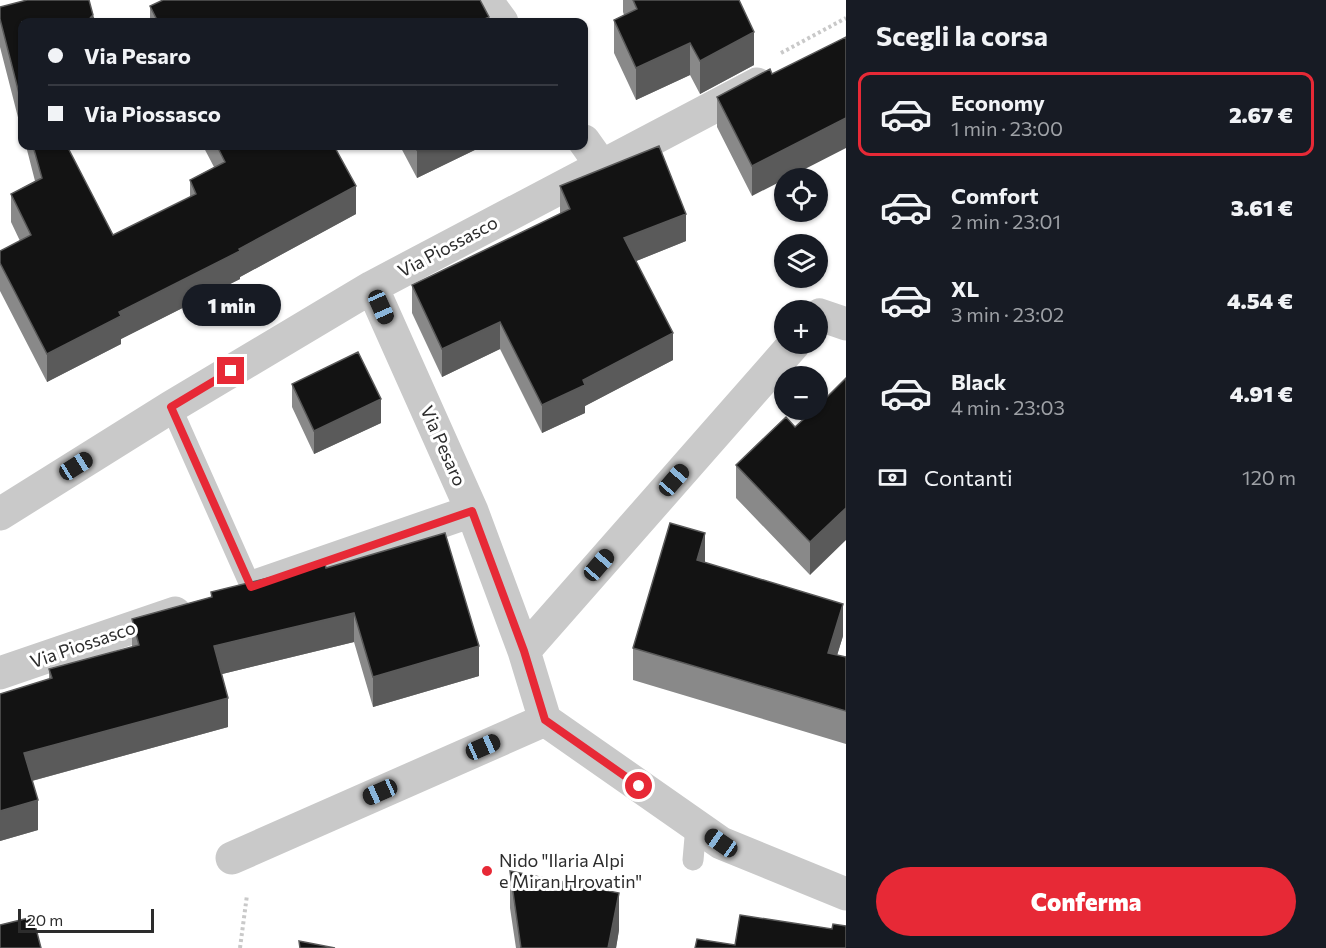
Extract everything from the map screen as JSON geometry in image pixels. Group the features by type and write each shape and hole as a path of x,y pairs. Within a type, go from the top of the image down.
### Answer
{"street":[{"path":"486,0 499,18"},
{"name":"Via Piossasco","path":"0,514 171,407 592,153 782,71"},
{"name":"Via Pesaro","path":"372,287 472,511 524,651 545,720"},
{"path":"524,651 785,354"},
{"name":"Via Piossasco","path":"0,673 472,511"},
{"path":"232,858 545,720 721,843 846,894"}],"lane":[{"path":"171,407 251,587"},
{"path":"693,860 696,826"}],"building":[{"path":"27,0 89,0 93,15 90,18 18,18 18,89 0,19 0,7"},
{"path":"163,0 480,0 489,17 156,18 150,6"},
{"path":"633,0 739,0 754,32 700,61 690,43 636,68 614,20 637,9"},
{"path":"846,37 846,118 752,166 717,97 770,69 772,74"},
{"path":"659,146 686,214 624,238 673,333 583,380 585,385 542,405 500,322 442,349 412,285 570,209 560,186"},
{"path":"34,150 69,150 113,235 196,194 190,180 225,162 219,150 336,150 356,186 239,249 240,251 119,312 121,316 47,354 0,263 0,251 31,235 11,194 42,178"},
{"path":"358,352 381,399 314,431 292,384"},
{"path":"846,378 846,508 810,542 736,465 783,420 789,420 795,427 803,420 828,420 828,396"},
{"path":"670,523 705,533 697,560 843,604 828,653 846,657 846,711 633,648"},
{"path":"445,533 479,646 373,677 354,613 214,646 228,698 24,753 38,800 0,811 0,694 52,678 49,669 139,645 132,619 212,597 211,592 325,564 326,568"},
{"path":"510,871 619,893 608,948 521,948"},
{"path":"740,915 832,929 833,924 846,926 846,948 695,948 697,939 735,945"},
{"path":"33,917 41,948 0,948 0,925"},
{"path":"299,941 335,948 300,948"}],"place":[{"name":"Nido \"Ilaria Alpi e Miran Hrovatin\"","path":"487,871"}],"route":[{"path":"231,371 171,407 251,587 472,511 524,651 545,720 639,786"}]}
